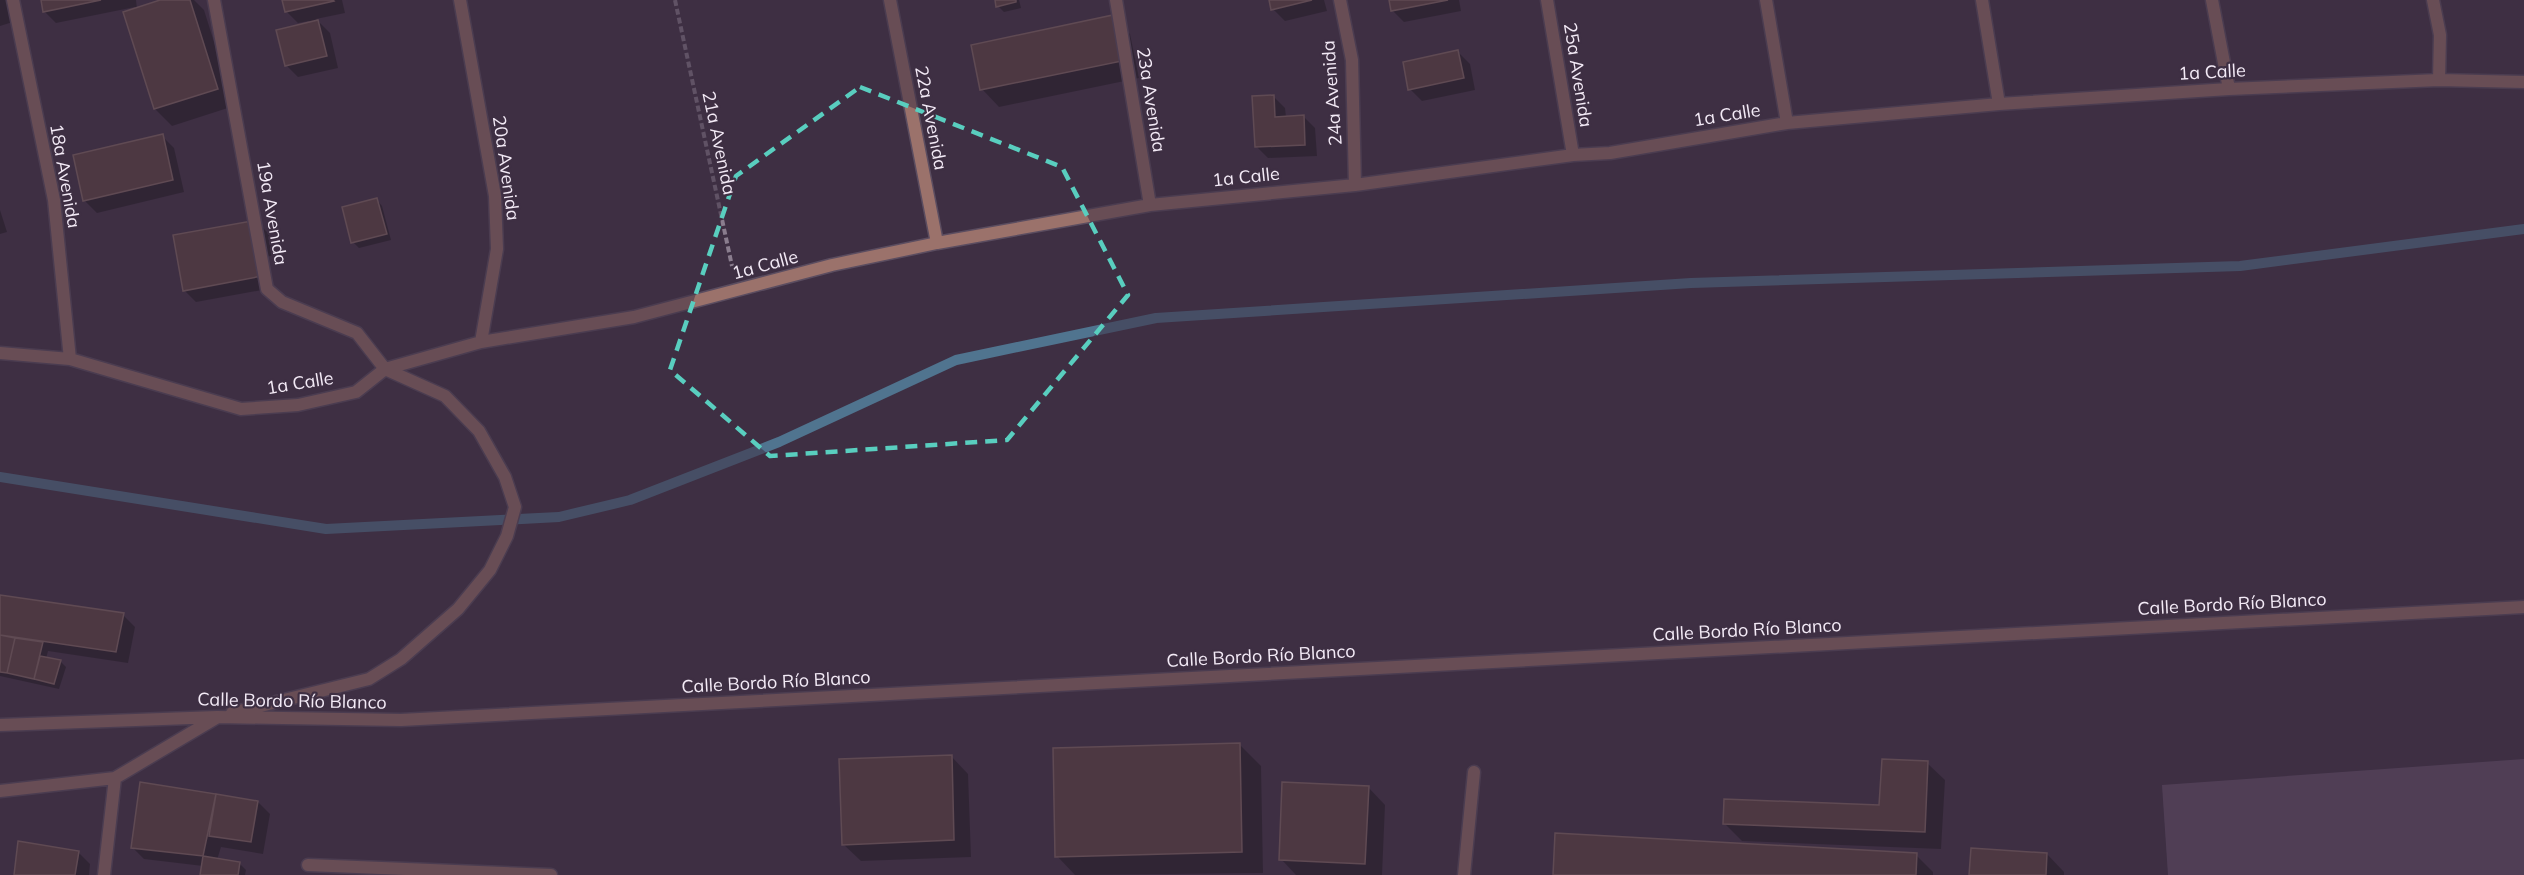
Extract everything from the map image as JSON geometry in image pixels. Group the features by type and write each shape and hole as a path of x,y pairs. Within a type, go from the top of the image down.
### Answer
{"street":[{"name":"18a Avenida","path":"13,0 54,200 70,359"},
{"name":"19a Avenida","path":"214,0 267,289 282,302 357,333 385,369"},
{"name":"20a Avenida","path":"460,0 495,196 497,249 481,342"},
{"name":"22a Avenida","path":"890,0 937,243"},
{"name":"23a Avenida","path":"1116,0 1150,206"},
{"name":"24a Avenida","path":"1340,0 1352,60 1355,185"},
{"name":"25a Avenida","path":"1547,0 1573,155"},
{"path":"1766,0 1787,123"},
{"path":"1982,0 1999,104"},
{"path":"2212,0 2229,88"},
{"path":"2433,1 2440,35 2439,80"},
{"name":"1a Calle","path":"0,353 70,359 241,409 298,405 356,392 385,369 481,342 634,317 832,265 937,243 1150,206 1355,185 1573,155 1610,153 1787,123 1999,104 2229,88 2439,80 2524,82"},
{"path":"0,791 115,778 217,717 369,679 401,659 458,609 490,570 507,536 514,507 505,477 479,431 445,396 385,369"},
{"name":"Calle Bordo Río Blanco","path":"0,725 217,717 401,720 2524,607"},
{"path":"1464,875 1474,772"},
{"path":"104,875 115,778"},
{"path":"308,865 550,875"}],"path":[{"name":"21a Avenida","path":"675,0 737,291"}],"highlighted area":[{"path":"860,87 1062,167 1128,295 1007,440 770,456 670,370 736,176"}],"shaded area":[{"path":"2524,759 2524,875 2168,875 2162,785"}],"building":[{"path":"41,0 101,0 43,12"},
{"path":"160,0 190,0 218,89 154,109 123,12"},
{"path":"282,0 333,0 334,1 285,12"},
{"path":"995,0 1016,0 1016,2 996,7"},
{"path":"1269,0 1312,0 1271,10"},
{"path":"1389,0 1448,0 1391,11"},
{"path":"1113,15 1122,61 980,90 971,45"},
{"path":"318,20 327,56 285,66 276,30"},
{"path":"1458,50 1464,78 1408,90 1403,62"},
{"path":"1274,95 1275,117 1304,115 1305,145 1255,147 1252,96"},
{"path":"163,134 173,180 83,201 73,155"},
{"path":"377,198 387,234 351,243 342,207"},
{"path":"258,220 262,276 183,291 173,235"},
{"path":"0,595 124,613 116,652 0,635"},
{"path":"0,635 15,638 7,673 0,672"},
{"path":"15,638 43,642 34,679 7,673"},
{"path":"40,656 61,660 54,684 34,679"},
{"path":"1240,743 1242,852 1055,857 1053,748"},
{"path":"952,755 954,840 842,845 839,759"},
{"path":"1882,759 1928,761 1925,832 1723,824 1724,799 1879,805"},
{"path":"140,782 216,794 203,856 131,848"},
{"path":"1282,782 1369,786 1365,864 1279,860"},
{"path":"216,794 258,801 251,842 209,836"},
{"path":"1555,833 1917,853 1916,875 1553,875"},
{"path":"18,841 79,851 75,875 14,875"},
{"path":"1971,848 2047,853 2046,875 1969,875"},
{"path":"203,856 240,862 238,875 200,875"}],"waterway":[{"path":"0,477 326,529 559,517 630,500 779,442 956,360 1156,318 1691,283 2240,266 2524,229"}]}
